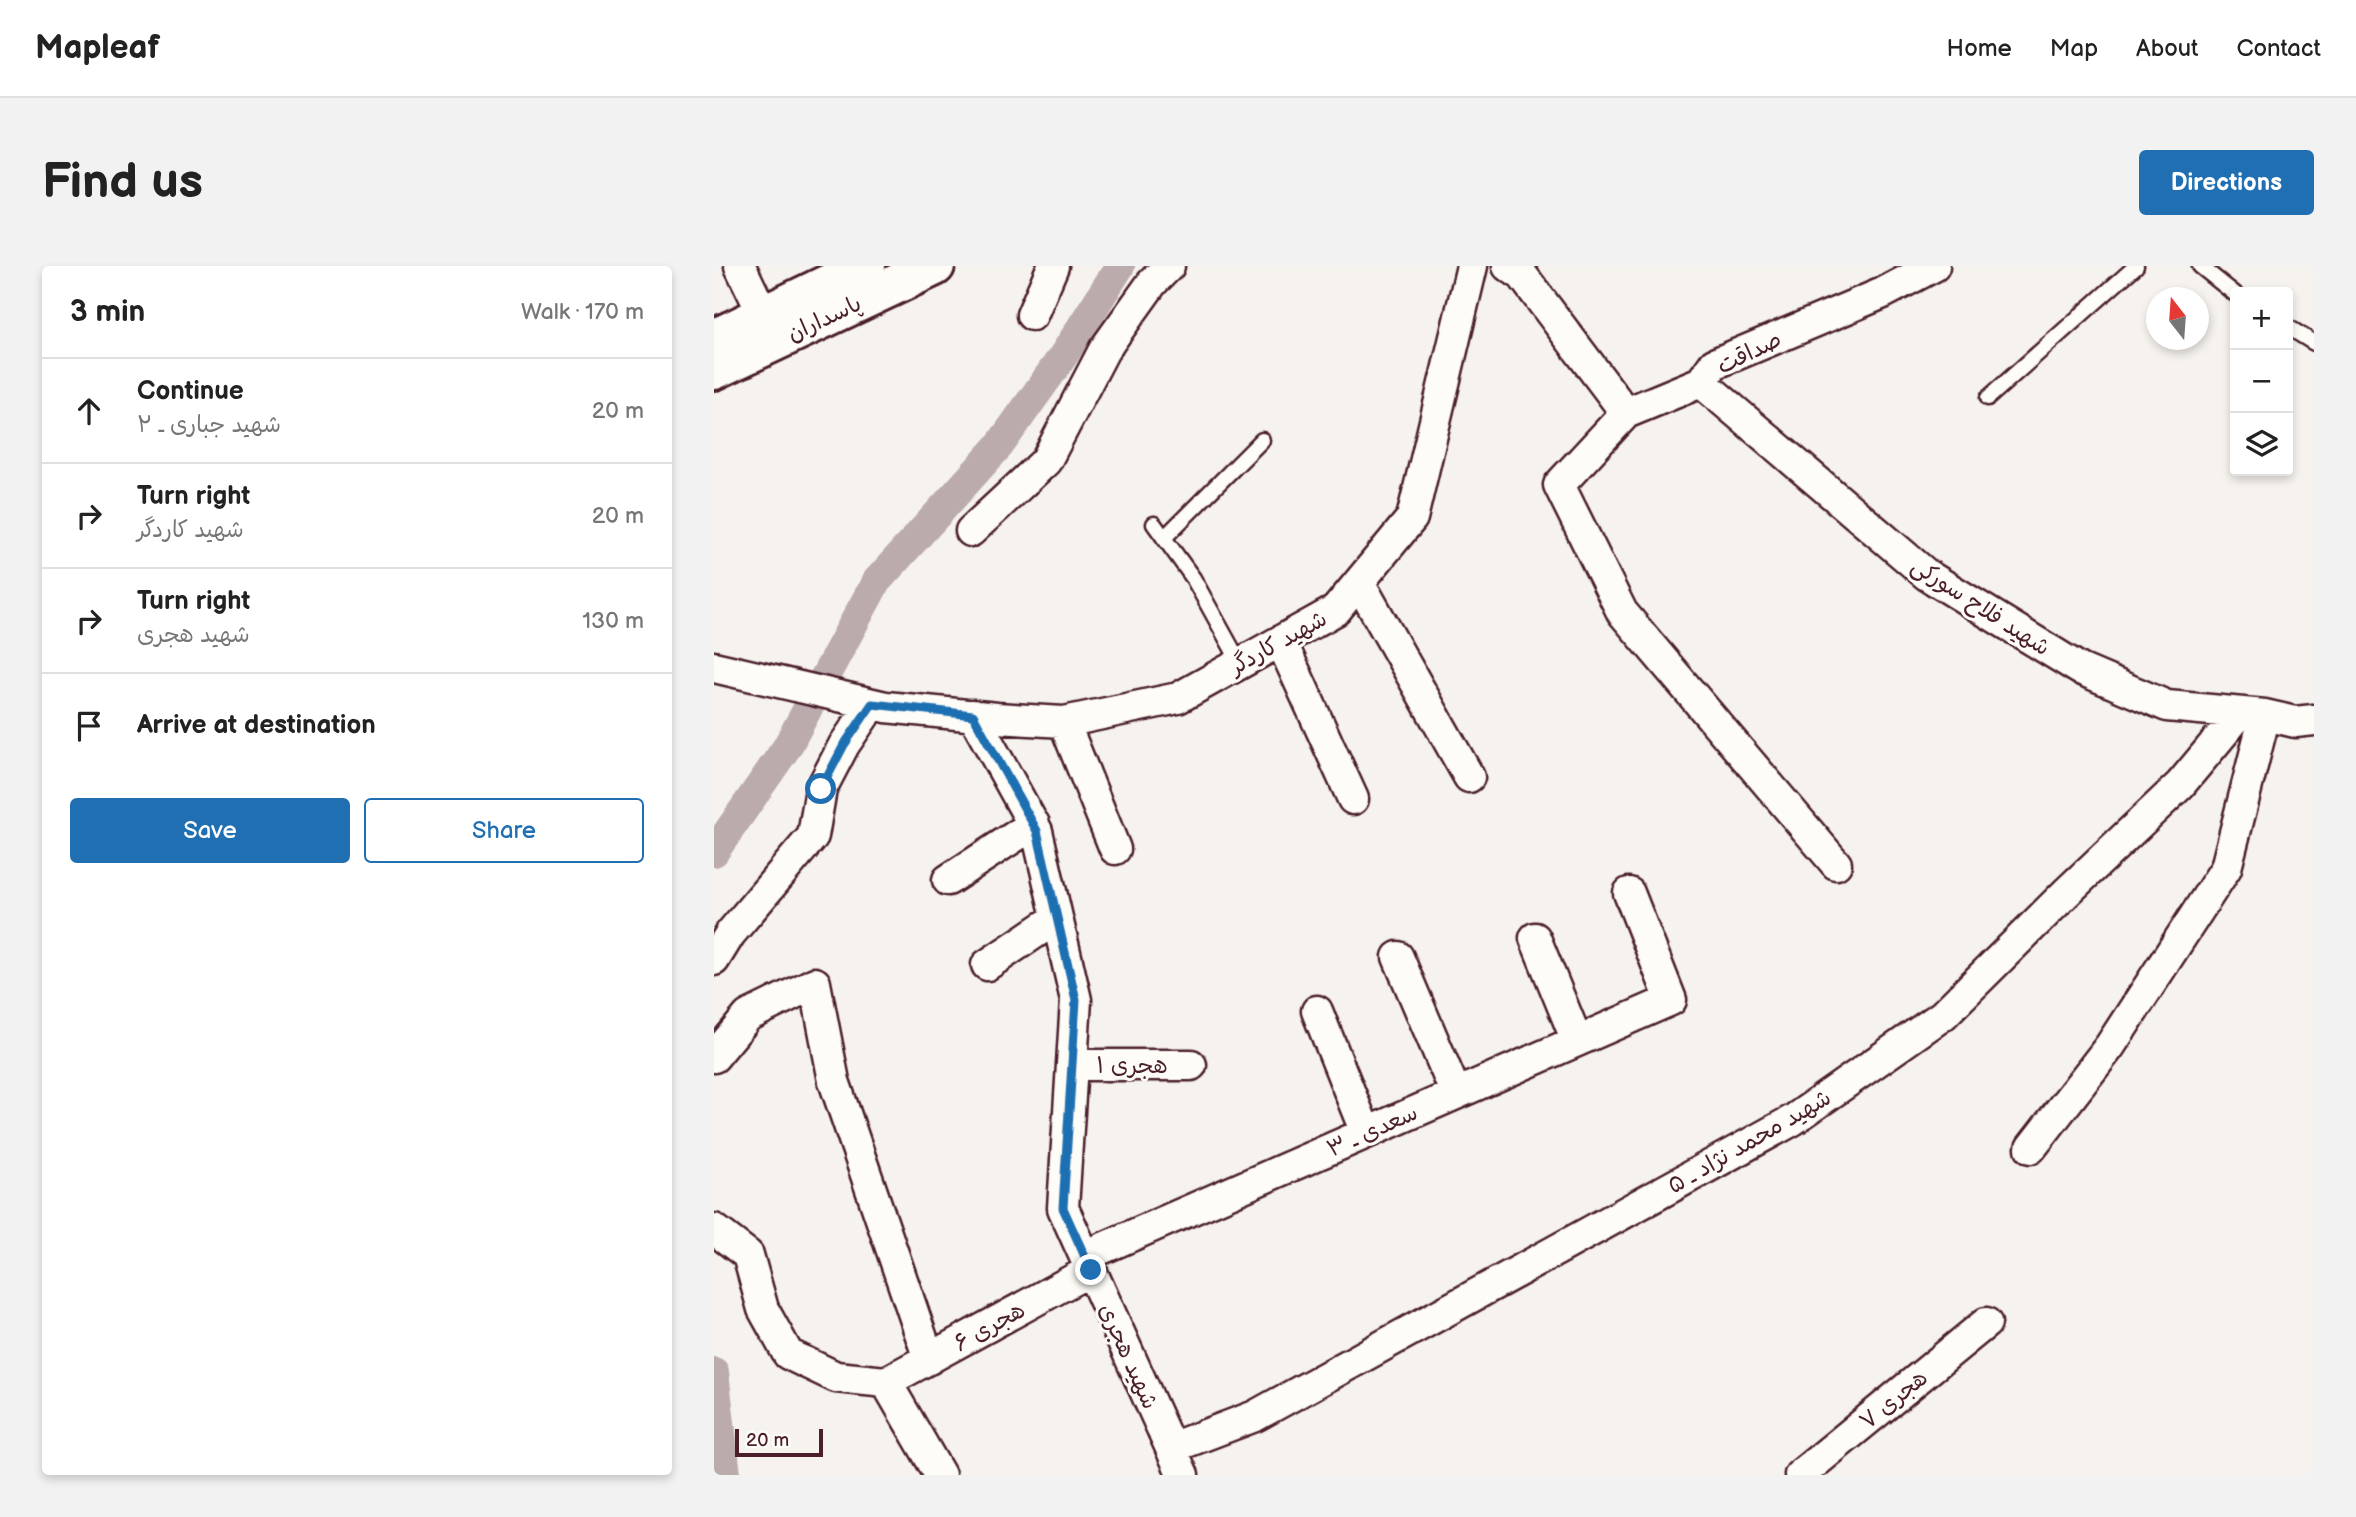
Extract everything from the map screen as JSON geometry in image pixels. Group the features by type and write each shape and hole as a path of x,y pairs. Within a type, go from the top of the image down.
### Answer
{"street":[{"path":"740,266 764,316"},
{"name":"پاسداران","path":"714,339 866,266"},
{"name":"پاسداران","path":"714,370 935,266"},
{"path":"1032,315 1053,266"},
{"path":"971,531 1046,461 1104,350 1152,283 1169,266"},
{"name":"شهید کاردگر","path":"714,667 862,702 1064,722 1178,698 1336,610 1412,518 1472,266"},
{"path":"1507,266 1522,275 1626,413 1559,485 1622,612 1836,864"},
{"name":"صداقت","path":"1626,413 1701,382 1714,364 1883,293 1934,266"},
{"name":"شهید فلاح سورکی","path":"1701,382 1927,575 2080,669 2167,706 2252,714 2295,722 2314,720"},
{"path":"1359,582 1469,777"},
{"path":"1281,641 1353,800"},
{"path":"714,960 730,934 813,836 821,789 862,702"},
{"path":"2031,1147 2110,1046 2226,868 2252,714"},
{"name":"شهید محمد نژاد ـ ۵","path":"1177,1462 1255,1416 1793,1120 1943,1015 2252,714"},
{"name":"شهید هجری","path":"973,715 1037,831 1076,1000 1063,1208 1177,1462"},
{"path":"1064,722 1115,849"},
{"path":"948,880 1034,824"},
{"name":"سعدی ـ ۳","path":"1088,1263 1366,1133 1671,1000 1629,893"},
{"path":"987,965 1057,918"},
{"path":"1535,938 1577,1041"},
{"path":"1398,957 1456,1094"},
{"path":"714,1057 748,1016 815,983 834,1081 929,1359"},
{"path":"1317,1011 1366,1133"},
{"name":"هجری ۱","path":"1072,1065 1191,1065"},
{"path":"714,1229 748,1255 763,1309 788,1354 835,1377 886,1382 940,1475"},
{"name":"هجری ۶","path":"886,1382 1088,1263"},
{"name":"هجری ۷","path":"1800,1475 1986,1323"}],"lane":[{"path":"1987,398 2136,266"},
{"path":"2200,266 2230,290"},
{"path":"2293,330 2314,343"},
{"path":"1164,538 1262,440"},
{"path":"1154,524 1193,578 1240,663"}],"waterway":[{"path":"714,852 787,747 876,582 999,446 1063,356 1120,266"},
{"path":"714,1372 726,1475"}],"route":[{"path":"821,789 844,745 872,704 973,715 1037,831 1076,1000 1063,1208 1091,1270"}]}
